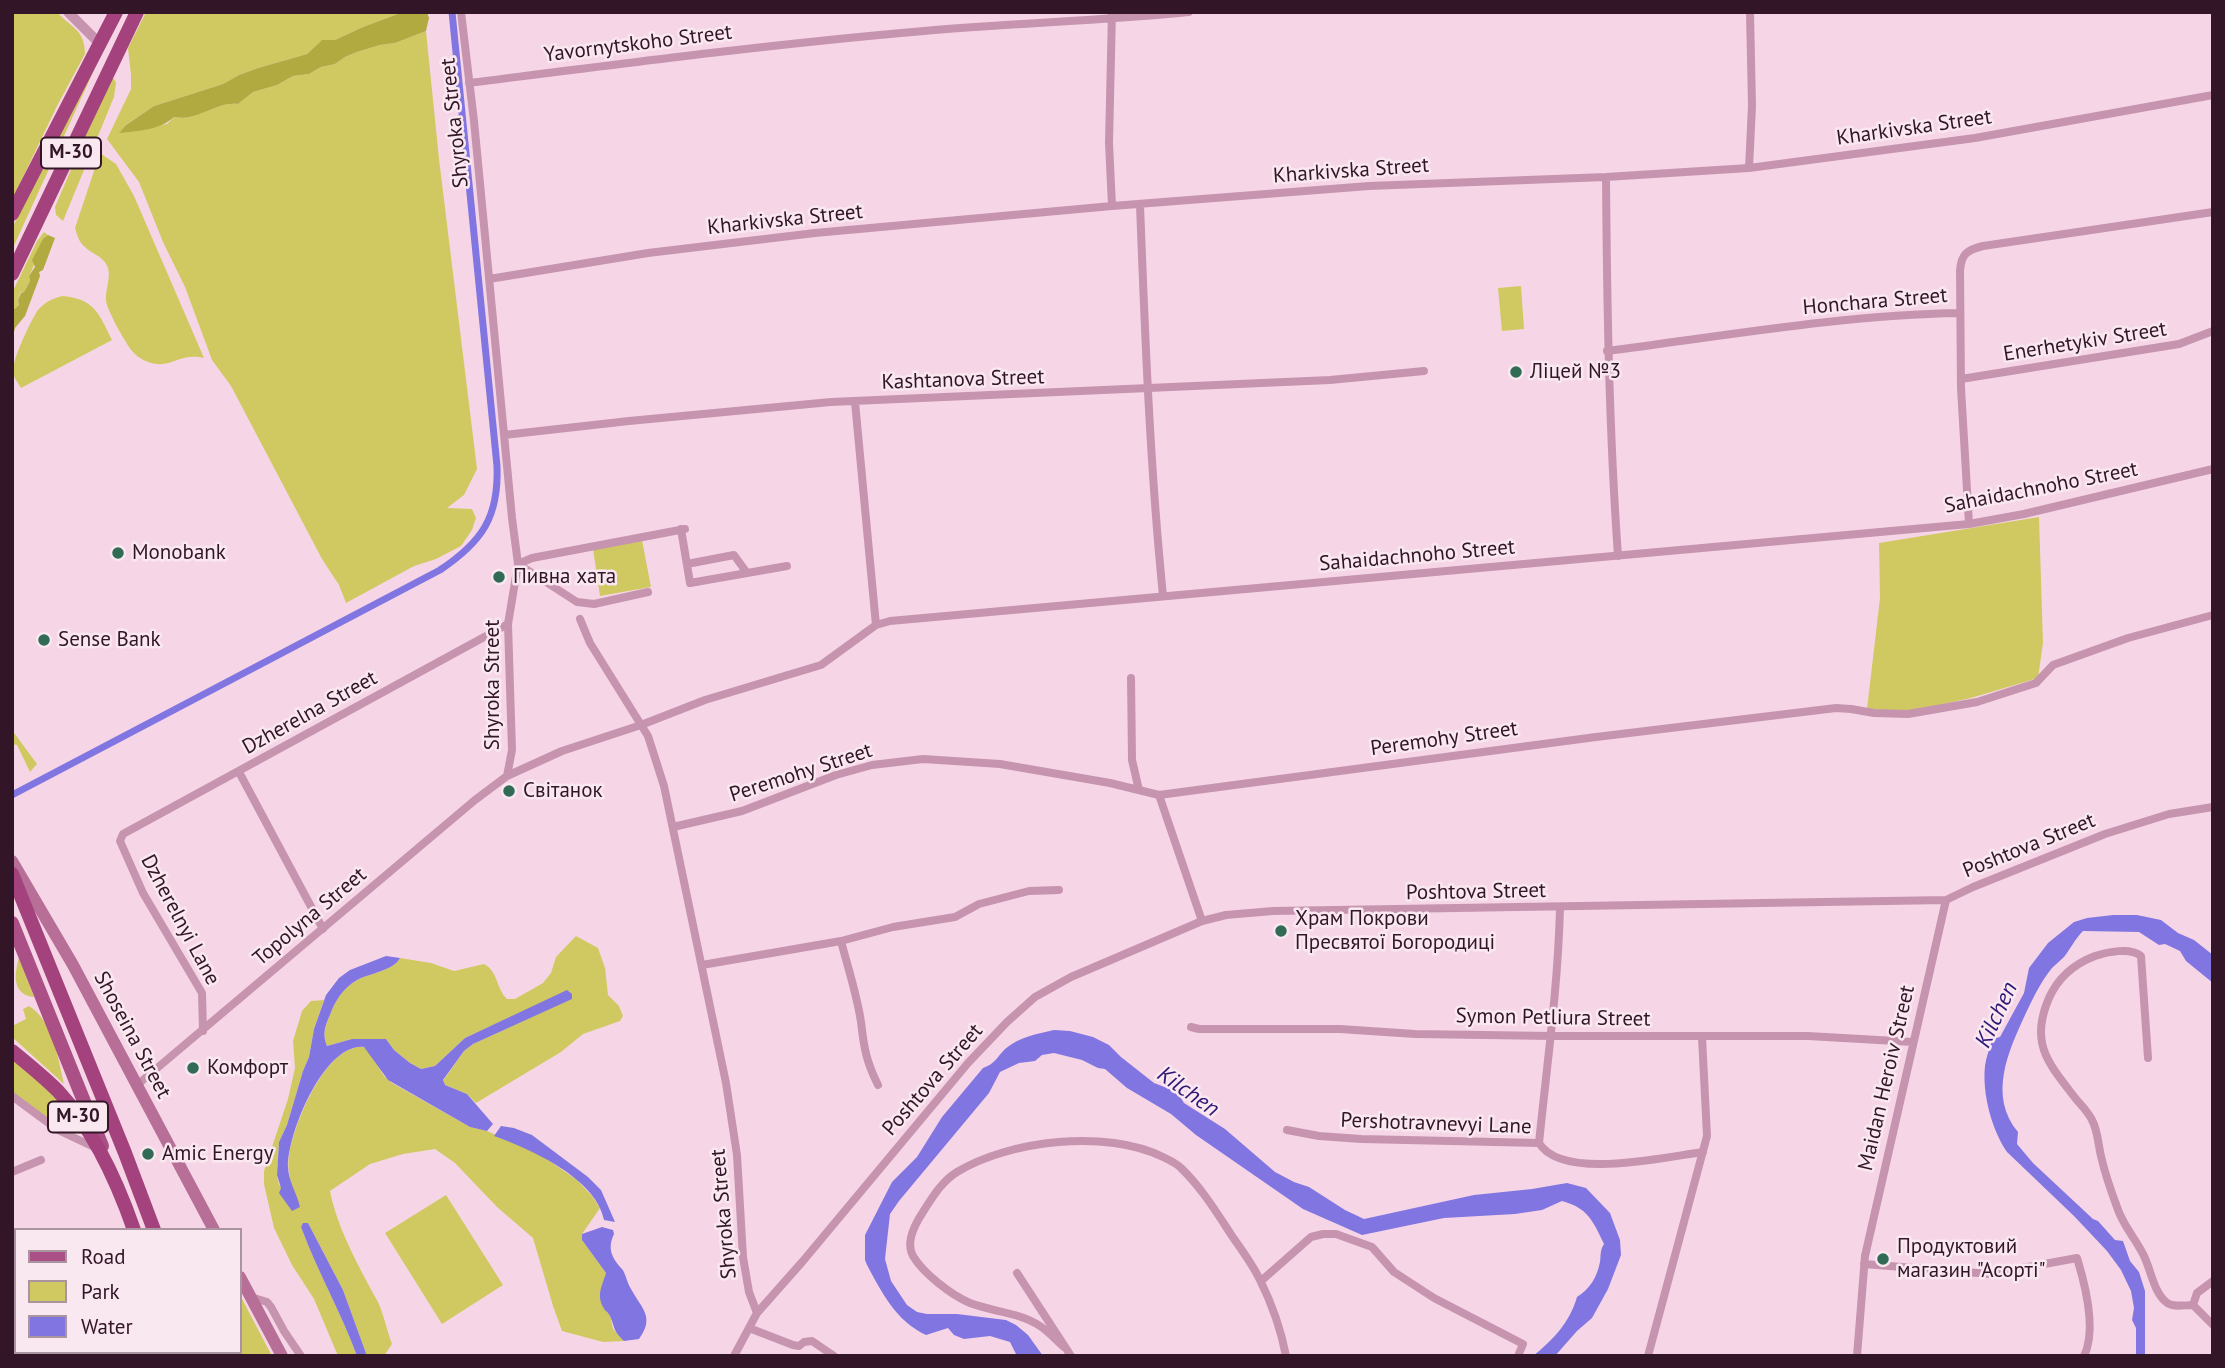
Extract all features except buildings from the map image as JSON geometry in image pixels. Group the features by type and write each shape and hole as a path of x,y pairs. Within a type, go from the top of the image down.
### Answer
{"highway":[{"name":"М-30","path":"12,214 116,12"},
{"name":"М-30","path":"12,274 137,12"},
{"path":"99,43 113,60"},
{"name":"М-30","path":"12,874 153,1228"},
{"name":"М-30","path":"12,1051 57,1090 87,1129 123,1198 133,1228"}],"main road":[{"name":"Shoseina Street","path":"12,861 73,965 213,1228"},
{"path":"12,923 123,1198"},
{"path":"242,1281 282,1356"}],"street":[{"path":"68,12 99,43"},
{"name":"Shyroka Street","path":"461,12 518,564 508,624 512,750 507,776"},
{"name":"Yavornytskoho Street","path":"469,83 748,47 1112,16 1189,12"},
{"path":"1749,168 1752,106 1750,12"},
{"path":"1112,16 1109,143 1112,206"},
{"name":"Kharkivska Street","path":"489,279 648,253 815,233 1112,206 1369,186 1606,177 1749,168 1975,138 2213,95"},
{"path":"1606,177 1607,351 1618,556"},
{"path":"1140,205 1146,390 1163,596"},
{"name":"Honchara Street","path":"1607,351 1785,327 1896,316 1961,313 1960,263 1969,249 2213,212"},
{"path":"1961,313 1961,379 1969,524"},
{"name":"Enerhetykiv Street","path":"1961,379 2179,344 2213,331"},
{"name":"Kashtanova Street","path":"504,435 831,402 1146,390 1330,380 1424,371"},
{"path":"855,402 876,625"},
{"name":"Sahaidachnoho Street","path":"641,725 705,700 821,665 876,625 890,621 1969,524 2024,514 2213,469"},
{"path":"518,564 532,558 683,529 690,583 787,566"},
{"path":"687,564 734,555 747,573"},
{"path":"518,564 577,602 594,604 648,592"},
{"name":"Peremohy Street","path":"673,827 743,811 836,775 872,765 923,759 1000,764 1139,790 1158,796 1595,737 1823,710 1850,709 1896,714 1919,712 1977,702 2010,692 2036,683 2053,664 2128,638 2213,615"},
{"path":"580,619 590,643 641,725"},
{"name":"Dzherelna Street","path":"128,831 508,624"},
{"path":"1131,678 1132,760 1139,790"},
{"name":"Shyroka Street","path":"507,776 562,751 641,725 648,736 664,786 673,827 733,1124 743,1257 749,1292 757,1313"},
{"path":"239,772 323,929"},
{"name":"Topolyna Street","path":"137,1085 507,776"},
{"path":"1158,796 1202,921"},
{"name":"Poshtova Street","path":"757,1313 968,1063 1035,998 1071,977 1202,921 1226,915 1273,912 1946,900 2105,834 2169,814 2213,807"},
{"name":"Dzherelnyi Lane","path":"128,831 122,834 122,849 143,893 202,993 203,1031"},
{"path":"702,965 841,941 893,927 955,917 979,904 1029,891 1059,890"},
{"name":"Maidan Heroiv Street","path":"1857,1356 1864,1264 1946,900"},
{"path":"1539,1143 1552,1036 1560,908"},
{"path":"841,941 861,1022 862,1038 878,1086"},
{"path":"2148,1058 2141,956 2137,953 2104,953 2084,960 2055,986 2041,1024 2042,1047 2050,1066 2091,1118 2118,1212 2166,1302 2193,1305 2213,1325"},
{"name":"Symon Petliura Street","path":"1191,1027 1552,1036 1808,1036 1913,1042"},
{"path":"1648,1356 1707,1136 1702,1037"},
{"path":"12,1096 58,1130 96,1148"},
{"name":"Pershotravnevyi Lane","path":"1287,1130 1361,1139 1539,1143 1555,1157 1592,1165 1703,1152"},
{"path":"1064,1347 1039,1325 1007,1312 970,1303 955,1294 923,1270 913,1255 909,1242 916,1223 936,1192 955,1173 1024,1145 1098,1141 1160,1155 1178,1166 1191,1179 1261,1281 1286,1356"},
{"path":"12,1172 41,1160"},
{"path":"1261,1281 1311,1237 1336,1234 1372,1247 1394,1272 1434,1298 1523,1344 1518,1356"},
{"path":"1864,1264 1990,1275 2077,1258 2086,1287 2088,1310 2088,1348 2084,1356"},
{"path":"1017,1273 1071,1356"},
{"path":"2193,1305 2197,1293 2213,1281"},
{"path":"251,1297 267,1302 301,1356"},
{"path":"734,1356 757,1313"},
{"path":"748,1328 793,1345 799,1346 812,1341 834,1356"}],"green space":[{"path":"12,12 57,12 80,34 85,54 12,200"},
{"path":"146,12 403,12 335,40 321,41 307,54 258,68 223,84 154,106 127,124 120,132 167,124 174,117 191,117 222,105 238,104 253,92 277,85 293,76 309,74 357,52 395,43 426,31 477,469 464,495 447,508 472,509 476,518 472,530 461,546 436,559 414,566 346,603 339,585 322,559 231,386 212,360 185,287 139,182 107,139 131,89 128,48"},
{"path":"95,68 12,250 12,228 90,72"},
{"path":"110,78 116,83 114,97 63,221 56,215 55,207"},
{"path":"100,153 116,164 134,196 204,358 189,357 163,364 147,362 130,348 113,319 106,300 108,268 101,258 83,245 75,228"},
{"path":"44,232 48,235 39,249 29,276 30,281 24,292 20,293 19,305 12,311 12,293"},
{"path":"1521,286 1524,329 1502,331 1498,288"},
{"path":"63,296 82,300 95,309 112,340 21,388 13,368 26,331 41,307"},
{"path":"2039,517 2043,643 2038,678 1971,698 1902,713 1867,709 1880,598 1879,543"},
{"path":"642,540 651,587 600,596 593,549"},
{"path":"12,730 37,764 30,772 17,745 12,744"},
{"path":"576,936 598,948 605,968 608,995 619,1006 623,1016 620,1021 583,1034 561,1052 476,1103 467,1094 445,1085 443,1081 464,1051 473,1044 571,999 572,994 567,991 465,1038 435,1066 421,1069 394,1050 386,1039 352,1039 327,1046 326,1027 334,1005 344,991 357,980 392,966 400,958 431,963 454,971 484,964 492,971 507,999 515,999 543,983 551,973 556,957"},
{"path":"19,958 34,997 22,992 16,983"},
{"path":"324,1000 314,1029 309,1057 279,1142 279,1185 294,1192 289,1174 289,1155 297,1124 314,1088 337,1058 350,1049 364,1047 392,1083 470,1127 487,1131 538,1153 577,1180 592,1196 600,1208 582,1234 582,1240 606,1273 603,1307 610,1315 613,1329 624,1341 603,1342 562,1331 533,1238 497,1207 455,1163 435,1149 403,1154 370,1164 330,1191 344,1234 382,1312 392,1344 384,1356 367,1356 343,1290 308,1223 303,1223 301,1227 357,1356 338,1356 314,1299 292,1265 274,1228 264,1184 264,1171 288,1099 295,1068 293,1041 302,1011 311,1001"},
{"path":"29,1006 49,1030 64,1084 12,1037 12,1026 26,1019 23,1009"},
{"path":"12,1058 62,1102 81,1134 67,1132 12,1093"},
{"path":"446,1195 503,1285 442,1324 385,1233"},
{"path":"242,1299 272,1356 211,1356 242,1354"}],"shaded area":[{"path":"403,12 427,12 429,18 426,31 395,43 357,52 309,74 293,76 277,85 253,92 238,104 222,105 191,117 174,117 162,125 148,129 119,133 154,106 223,84 258,68 307,54 322,40 335,40"},
{"path":"48,235 55,238 43,270 39,272 40,276 25,316 15,328 12,340 12,311 19,305 21,293 30,281 29,276 35,267 32,260"}],"water":[{"path":"2113,915 2137,915 2161,920 2178,933 2194,940 2213,955 2213,983 2186,961 2180,951 2165,944 2159,945 2139,932 2083,931 2040,985 2019,1029 2004,1074 2004,1104 2018,1132 2017,1144 2033,1163 2098,1221 2115,1240 2123,1241 2130,1261 2139,1272 2145,1291 2145,1356 2136,1356 2136,1328 2132,1320 2134,1308 2131,1291 2121,1270 2074,1216 2007,1152 1993,1123 1984,1077 1992,1039 2000,1037 2024,993 2029,968 2048,943 2074,922"},
{"path":"386,956 400,958 387,969 352,983 337,1000 326,1026 327,1046 352,1039 386,1039 394,1050 421,1069 435,1066 465,1038 567,990 572,994 572,999 473,1044 464,1051 443,1080 445,1085 467,1094 493,1124 487,1131 470,1127 388,1080 364,1047 349,1050 335,1059 311,1093 294,1133 288,1171 300,1207 292,1211 279,1193 279,1142 309,1057 314,1029 326,995 339,978 350,970"},
{"path":"1054,1030 1093,1037 1109,1045 1154,1083 1179,1095 1184,1103 1225,1129 1275,1172 1309,1187 1364,1219 1474,1195 1567,1183 1586,1188 1610,1213 1620,1240 1621,1255 1608,1289 1592,1318 1555,1356 1533,1356 1560,1330 1577,1297 1595,1278 1599,1267 1604,1244 1593,1222 1578,1207 1562,1201 1542,1210 1444,1218 1362,1235 1303,1209 1196,1135 1171,1114 1127,1088 1105,1069 1054,1053 1042,1055 1035,1061 1019,1063 1000,1072 989,1093 890,1214 885,1259 891,1281 907,1305 917,1312 1006,1320 1028,1335 1043,1356 1017,1356 1010,1342 990,1336 964,1339 954,1335 948,1328 926,1335 906,1322 884,1296 865,1260 865,1235 892,1182 917,1157 942,1117 983,1068 1016,1042 1028,1036"},
{"path":"501,1126 532,1135 588,1177 601,1190 615,1222 604,1220 588,1191 560,1167 494,1136"},
{"path":"303,1223 308,1223 343,1290 367,1356 357,1356 307,1243 301,1227"},
{"path":"602,1227 613,1230 612,1253 645,1313 646,1325 639,1339 624,1341 616,1332 601,1302 601,1289 606,1273 582,1240 582,1234"}],"waterway":[{"path":"12,795 440,570 467,549 485,527 495,500 497,466 452,12"}],"place":[{"name":"Ліцей №3","path":"1516,372"},
{"name":"Monobank","path":"118,553"},
{"name":"Пивна хата","path":"499,577"},
{"name":"Sense Bank","path":"44,640"},
{"name":"Світанок","path":"509,791"},
{"name":"Храм Покрови Пресвятої Богородиці","path":"1281,931"},
{"name":"Комфорт","path":"193,1068"},
{"name":"Amic Energy","path":"148,1154"},
{"name":"Продуктовий магазин \"Асорті\"","path":"1883,1259"}],"water label":[{"name":"Kilchen","path":"1997,1015"},
{"name":"Kilchen","path":"1188,1092"}]}
